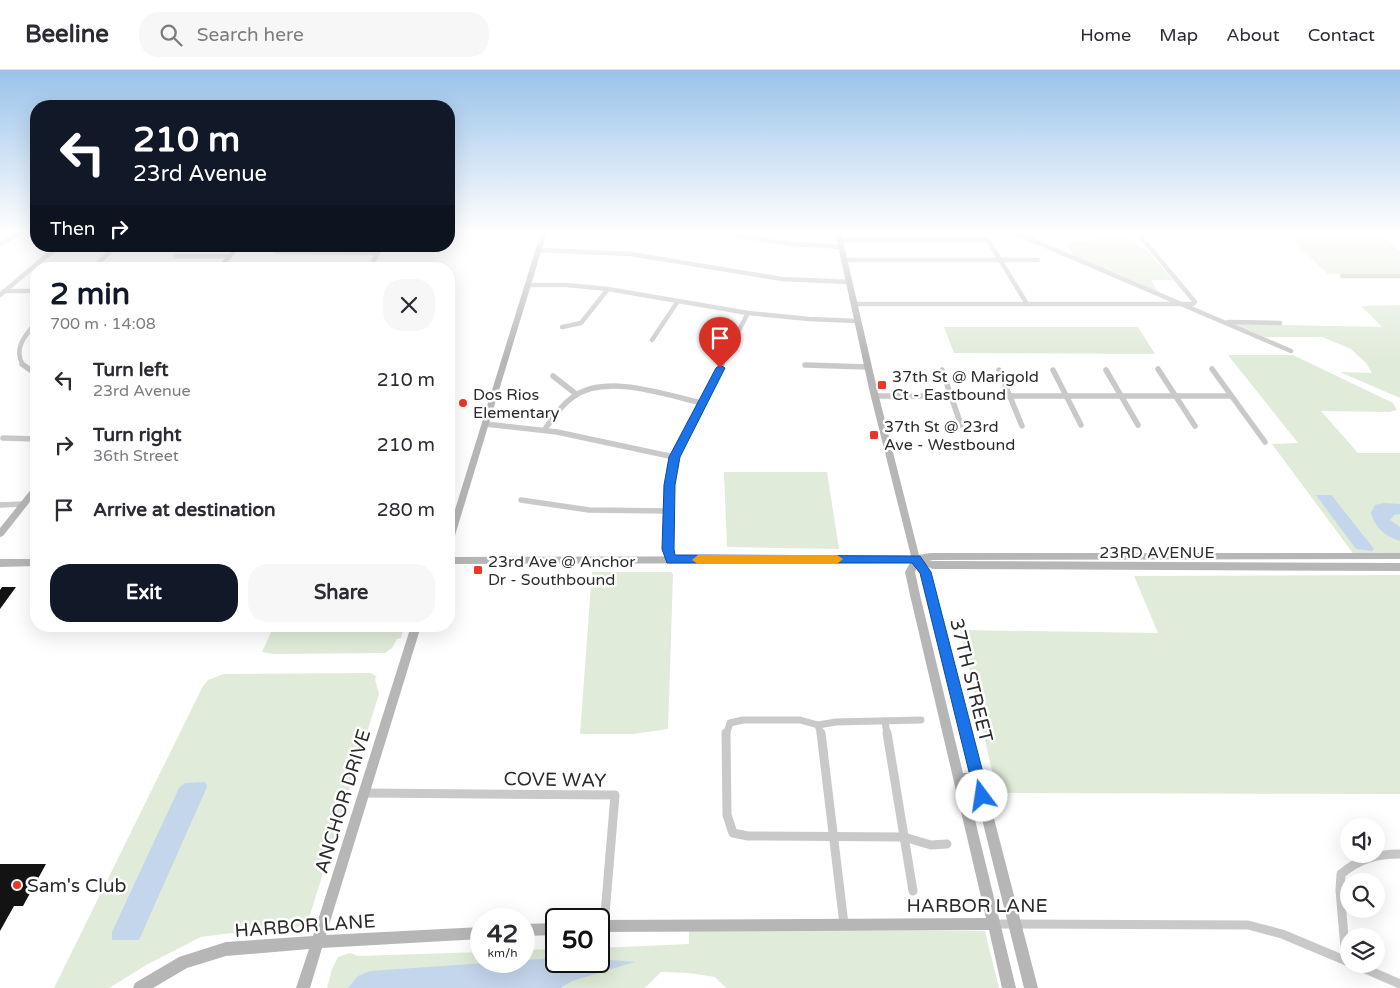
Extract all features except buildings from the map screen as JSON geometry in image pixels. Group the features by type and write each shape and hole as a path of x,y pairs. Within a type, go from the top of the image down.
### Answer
{"main road":[{"path":"455,522 530,275"},
{"path":"848,275 858,321"},
{"name":"37TH STREET","path":"858,321 916,559 925,572 1031,988"},
{"path":"0,534 30,496"},
{"name":"23RD AVENUE","path":"455,561 916,559 931,556 1400,556"},
{"name":"37TH STREET","path":"916,559 910,572 1009,988"},
{"name":"23RD AVENUE","path":"916,559 933,566 1400,567"},
{"path":"0,563 30,563"},
{"name":"ANCHOR DRIVE","path":"303,988 414,632"},
{"path":"958,778 977,778"},
{"name":"HARBOR LANE","path":"610,926 994,924"},
{"name":"HARBOR LANE","path":"318,942 470,934"}],"street":[{"path":"0,295 2,291 22,275"},
{"path":"757,275 782,279 850,282"},
{"path":"1010,275 1027,304"},
{"path":"1112,275 1227,322 1291,351"},
{"path":"854,304 1193,304 1195,302 1172,275"},
{"path":"1342,276 1400,276"},
{"path":"527,285 566,285 608,289 748,313 809,319 858,321"},
{"path":"562,327 580,323 608,289"},
{"path":"2,291 30,291"},
{"path":"1154,305 1157,300 1156,294"},
{"path":"652,340 678,301"},
{"path":"671,560 668,549 668,511 670,472 674,457 748,313"},
{"path":"1227,322 1280,323"},
{"path":"30,330 21,343 19,354 21,360 30,371"},
{"path":"805,365 868,367"},
{"path":"1158,369 1195,426"},
{"path":"1212,369 1265,442"},
{"path":"942,370 961,425"},
{"path":"999,370 1022,426"},
{"path":"1053,370 1081,425"},
{"path":"1106,370 1138,425"},
{"path":"553,376 576,394"},
{"path":"545,430 563,404 576,394 592,388 619,386 702,403"},
{"path":"875,396 1232,396"},
{"path":"485,424 522,426 545,430 674,457"},
{"path":"3,438 30,438"},
{"path":"521,500 589,510 668,511"},
{"path":"0,505 24,504"},
{"path":"921,720 836,722 818,725 800,720 743,720 730,723 726,734 727,815 733,833 748,836 904,837 931,845 946,844"},
{"path":"885,721 914,891"},
{"path":"818,725 822,737 844,924"},
{"name":"COVE WAY","path":"365,793 615,795 604,908"},
{"path":"1345,928 1340,890 1342,874 1353,863 1366,856 1400,854"},
{"name":"HARBOR LANE","path":"994,924 1248,926 1282,934 1340,958"},
{"name":"HARBOR LANE","path":"140,988 184,962 226,949 318,942"},
{"name":"HARBOR LANE","path":"1374,973 1400,984"}],"green space":[{"path":"1116,275 1168,275 1173,280 1151,280 1159,293"},
{"path":"1400,305 1400,398 1340,372 1372,373 1366,363 1351,349 1322,337 1264,337 1232,324 1382,327 1361,306"},
{"path":"944,327 1138,327 1155,354 954,353"},
{"path":"1228,355 1293,355 1393,403 1397,410 1389,412 1321,411 1358,453 1400,453 1400,556 1355,556 1272,444 1298,443"},
{"path":"724,472 827,472 839,549 727,547"},
{"path":"592,572 671,572 673,575 668,729 634,734 580,734"},
{"path":"1400,575 1400,794 997,793 960,630 1158,633 1134,576"},
{"path":"271,632 402,632 401,638 397,639 392,648 385,653 273,654 262,652"},
{"path":"371,673 377,677 375,679 379,694 309,918 295,929 201,937 148,964 109,988 54,988 203,686 208,680 224,674"},
{"path":"689,930 985,931 999,988 726,988 715,977 689,973 661,972 645,988 327,988 332,969 338,957 350,953 358,956 470,952 470,973 535,973 535,950 545,949 545,973 610,973 610,948 689,944"}],"water":[{"path":"1316,495 1331,495 1374,549 1372,551 1356,549"},
{"path":"1384,503 1400,504 1400,514 1394,515 1390,520 1400,527 1400,541 1381,531 1375,523 1371,513 1375,505"},
{"path":"205,782 207,787 139,940 112,940 112,932 179,788 185,783"},
{"path":"535,959 545,959 545,973 599,973 572,981 560,988 348,988 358,976 370,971 470,964 470,973 535,973"},
{"path":"610,960 635,962 610,970"}],"slow traffic":[{"path":"698,560 837,559"}],"place":[{"name":"37th St @ Marigold Ct - Eastbound","path":"882,385"},
{"name":"Dos Rios Elementary","path":"463,403"},
{"name":"37th St @ 23rd Ave - Westbound","path":"874,435"},
{"name":"23rd Ave @ Anchor Dr - Southbound","path":"478,570"},
{"name":"Sam's Club","path":"17,885"}],"route":[{"path":"720,368 674,457 670,472 668,549 671,560 916,559 925,572 982,796"}]}
